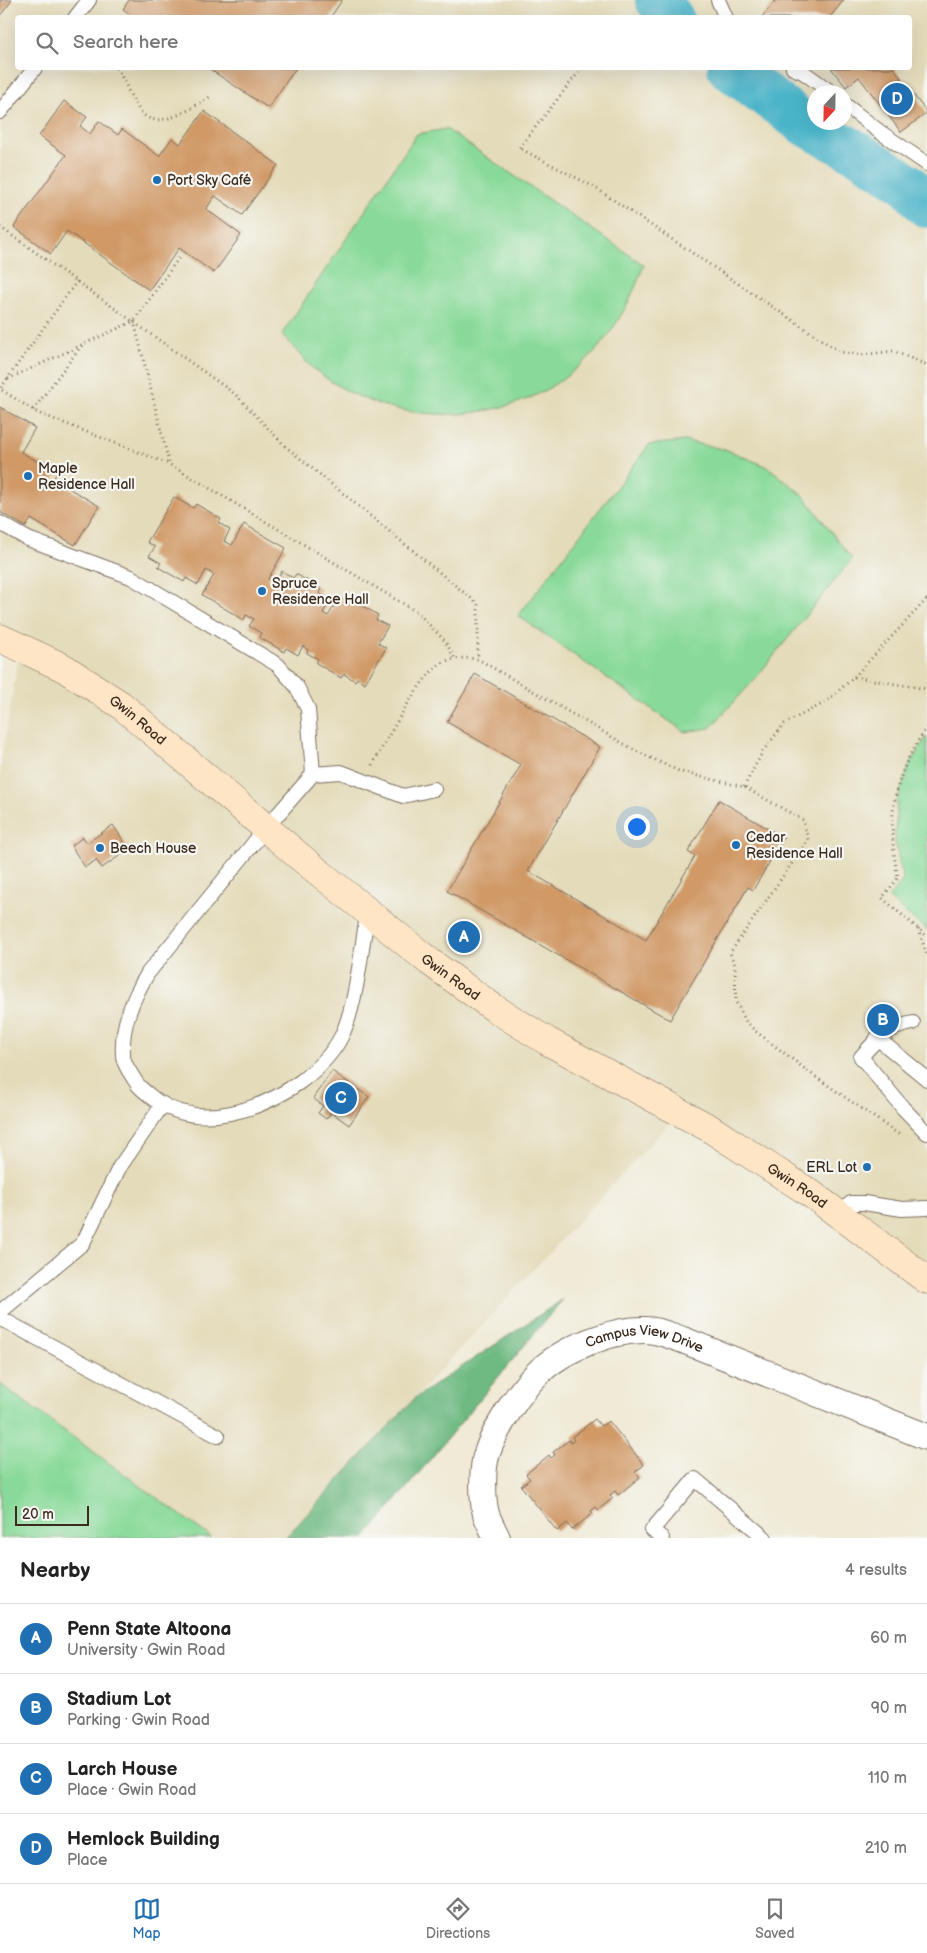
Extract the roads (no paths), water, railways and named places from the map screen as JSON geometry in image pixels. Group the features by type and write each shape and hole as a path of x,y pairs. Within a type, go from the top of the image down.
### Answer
{"street":[{"name":"Gwin Road","path":"0,638 64,668 121,705 368,912 430,962 494,1008 555,1046 709,1128 810,1193 927,1280"},
{"name":"Campus View Drive","path":"497,1538 486,1513 484,1483 486,1454 499,1426 538,1373 563,1354 594,1340 621,1332 647,1330 683,1340 927,1437"}],"lane":[{"path":"77,15 89,0"},
{"path":"718,0 725,15"},
{"path":"0,112 33,70"},
{"path":"798,70 821,85"},
{"path":"852,110 927,164"},
{"path":"0,523 28,539 131,578 278,665 297,687 308,709 313,774"},
{"path":"368,912 351,1013 341,1038 327,1058 308,1075 286,1092 254,1108 225,1114 200,1115 179,1112 143,1092 122,1057 125,1026 134,997 148,973 266,828 313,774 341,772 403,796 434,789"},
{"path":"913,1022 896,1026 877,1038 862,1057 903,1108 927,1133"},
{"path":"877,1038 927,1079"},
{"path":"0,1312 83,1243 120,1168 163,1104"},
{"path":"839,1214 851,1204 864,1203 902,1209 927,1208"},
{"path":"0,1318 218,1436"},
{"path":"652,1535 695,1480 765,1538"}],"waterway":[{"path":"657,0 670,15"},
{"path":"732,70 805,124 860,154 906,183 927,206"}],"place":[{"name":"Hemlock Building","path":"897,99"},
{"name":"Port Sky Café","path":"157,180"},
{"name":"Maple Residence Hall","path":"28,476"},
{"name":"Spruce Residence Hall","path":"262,591"},
{"name":"Cedar Residence Hall","path":"736,845"},
{"name":"Beech House","path":"100,848"},
{"name":"Penn State Altoona","path":"464,937"},
{"name":"Stadium Lot","path":"883,1020"},
{"name":"Larch House","path":"341,1098"},
{"name":"ERL Lot","path":"867,1167"}]}
